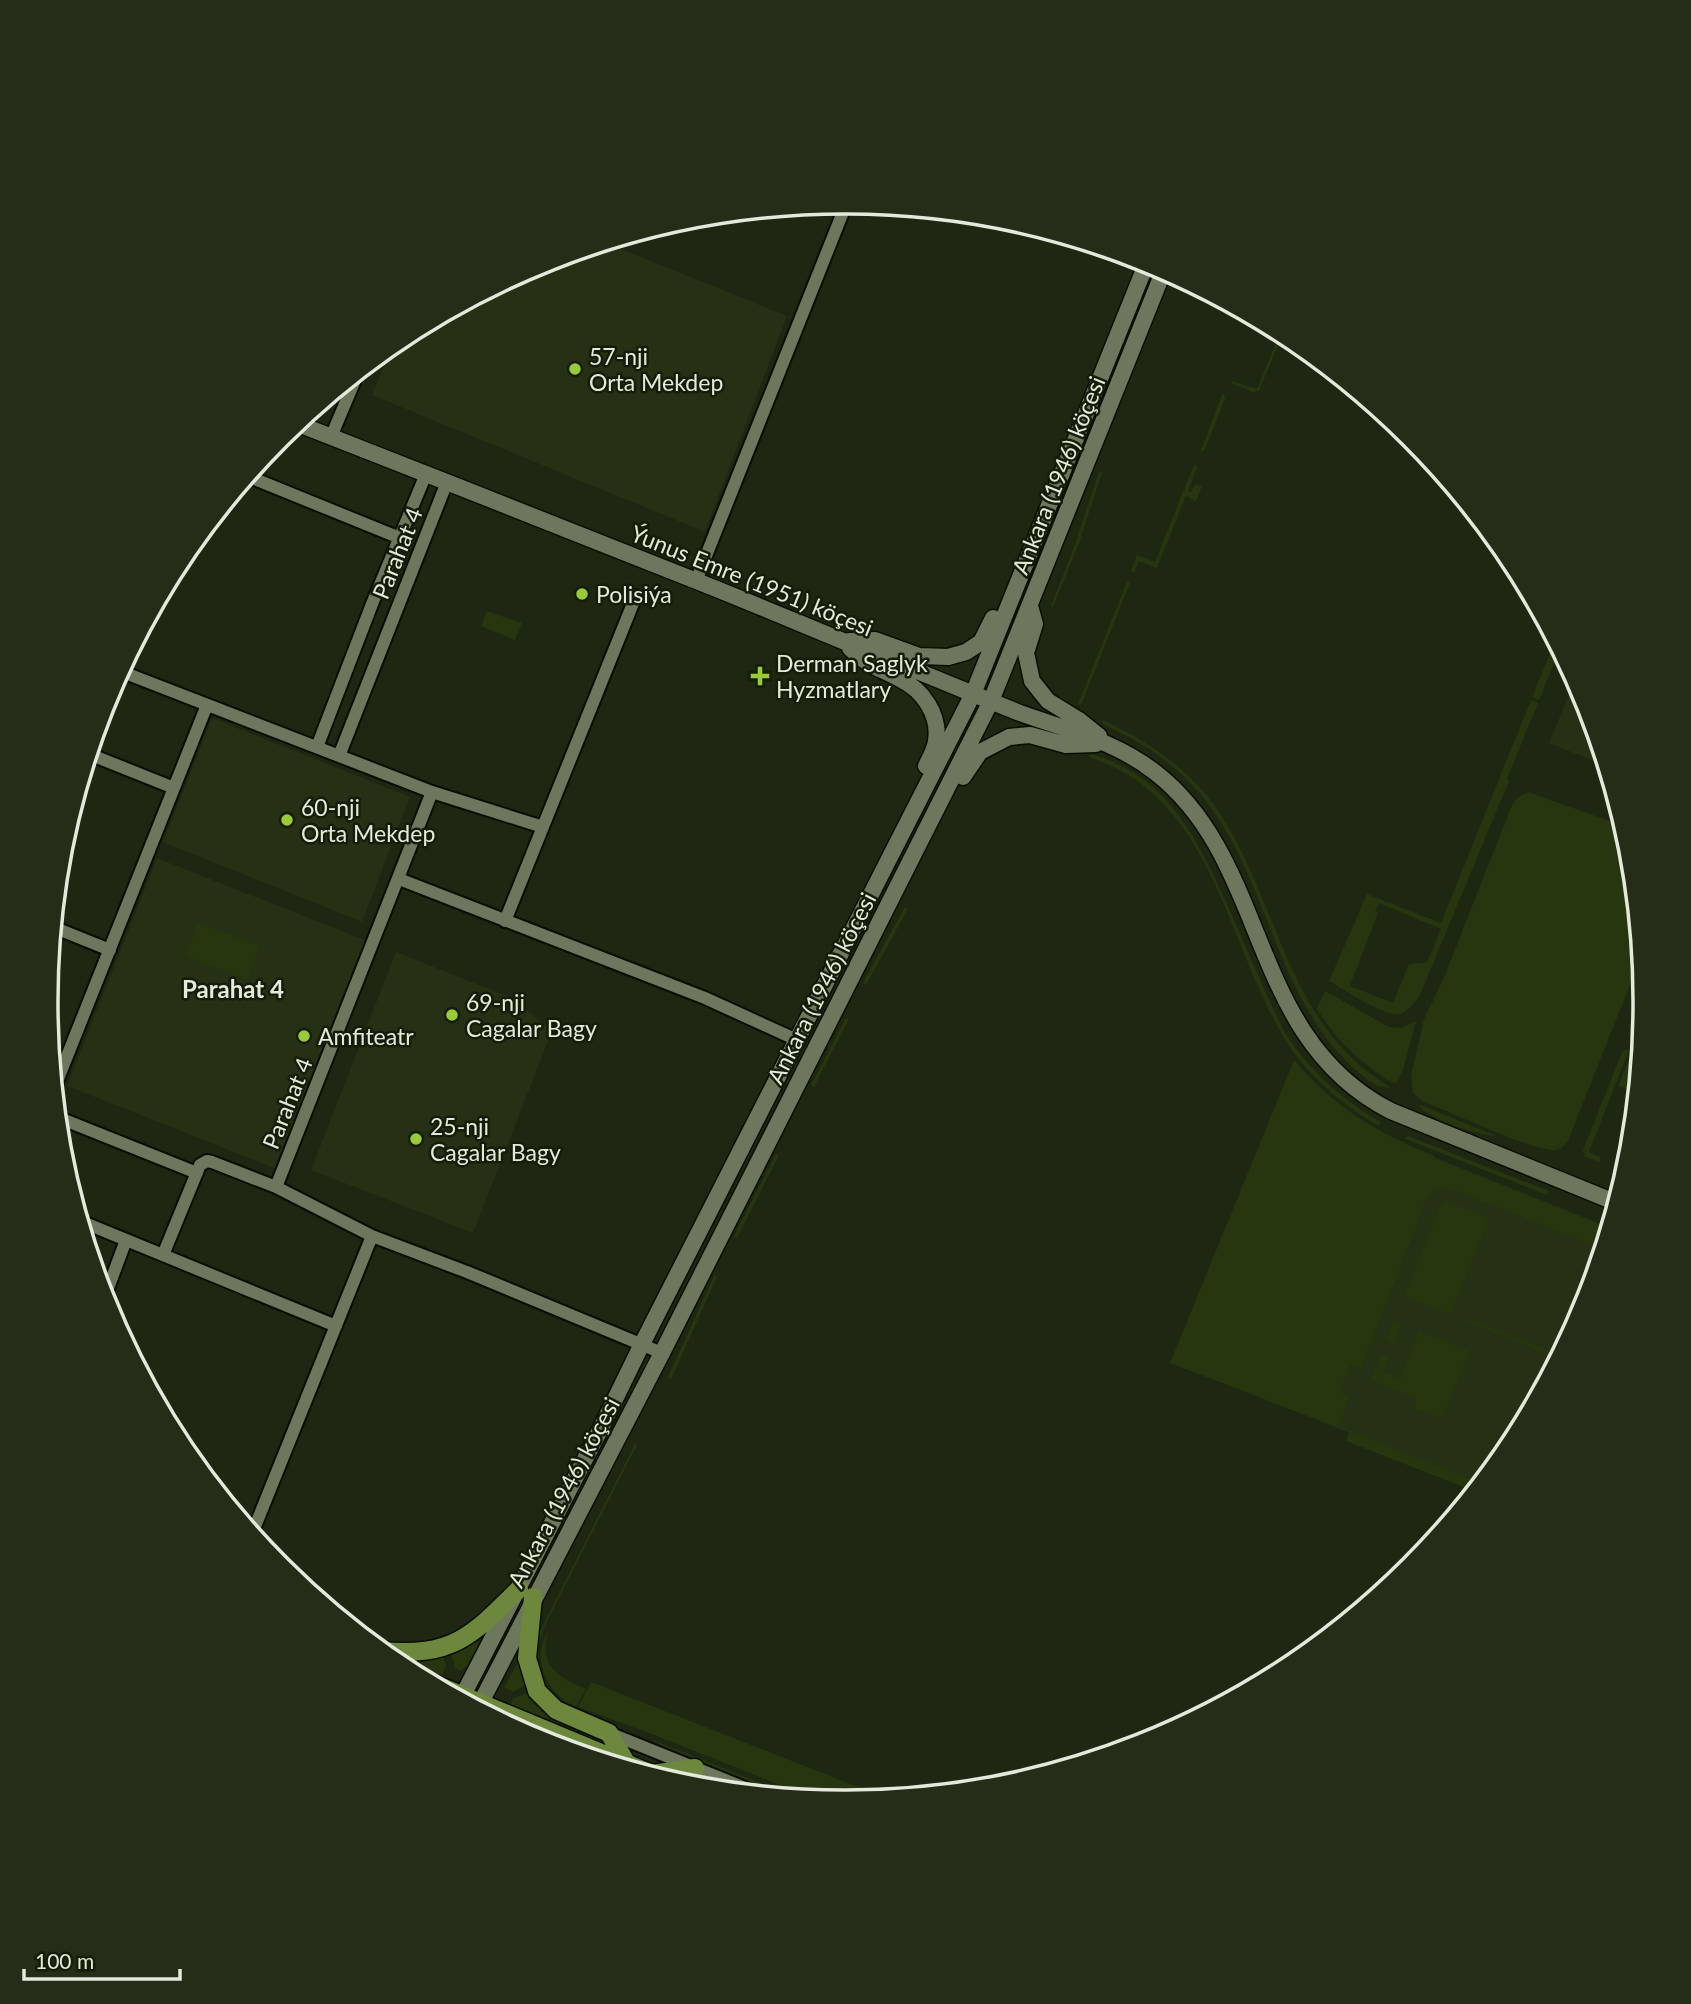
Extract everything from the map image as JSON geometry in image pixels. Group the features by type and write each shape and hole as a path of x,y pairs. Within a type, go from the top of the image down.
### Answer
{"main road":[{"name":"Ankara (1946) köçesi","path":"481,1700 526,1593 642,1343 973,694 1143,272"},
{"name":"Ankara (1946) köçesi","path":"466,1692 526,1593 663,1353 991,701 1160,280"},
{"name":"Ýunus Emre (1951) köçesi","path":"307,427 973,694 1110,744 1132,756 1182,796 1201,819 1226,865 1293,1016 1316,1051 1339,1074 1370,1099 1391,1111 1608,1199"},
{"path":"843,642 875,640 932,658 961,654 981,642 998,607 1012,598"},
{"path":"1030,606 1035,624 1026,653 1032,681 1048,701 1110,744"},
{"path":"843,642 865,663 911,685 930,708 935,720 937,740 919,780 920,799"},
{"path":"937,807 953,796 976,756 1005,738 1030,735 1066,745 1110,744"},
{"path":"400,1651 425,1651 458,1643 526,1593"},
{"path":"526,1593 527,1658 537,1690 556,1710 609,1733 623,1757"},
{"path":"679,1772 695,1768"}],"street":[{"path":"696,581 842,214"},
{"path":"331,437 351,389"},
{"name":"Parahat 4","path":"317,747 426,474"},
{"path":"256,480 400,538"},
{"name":"Parahat 4","path":"339,756 447,482"},
{"path":"505,921 636,596"},
{"path":"130,675 432,792 543,827"},
{"path":"61,1072 207,705"},
{"path":"97,757 174,788"},
{"name":"Parahat 4","path":"276,1187 432,792"},
{"path":"399,879 705,998 797,1040"},
{"path":"61,930 110,950"},
{"path":"67,1121 197,1173"},
{"path":"163,1255 197,1173 203,1162 212,1162 276,1187 372,1236 663,1353"},
{"path":"91,1226 336,1326"},
{"path":"256,1524 372,1236"},
{"path":"110,1282 126,1240"},
{"path":"609,1733 726,1780"}],"shaded area":[{"name":"57-nji Orta Mekdep","path":"619,248 787,316 705,532 372,395 385,364 452,320 497,295 544,274"},
{"path":"1276,343 1279,344 1259,391 1253,392 1231,383 1232,381 1257,389"},
{"path":"1223,392 1225,399 1205,449 1200,453"},
{"path":"1196,465 1188,491 1191,492 1195,484 1202,486 1196,502 1186,496 1157,568 1139,561 1134,573 1131,571 1137,555 1155,562"},
{"path":"1099,472 1102,473 1079,543 1053,607 1051,606"},
{"path":"1127,582 1130,583 1081,705 1078,704"},
{"path":"487,611 522,623 515,640 481,626"},
{"path":"1551,652 1555,661 1539,700 1532,697"},
{"path":"1569,693 1595,761 1549,743"},
{"path":"1531,700 1538,703 1507,779 1509,781 1419,997 1405,1012 1395,1014 1376,1008 1329,981 1367,894 1441,923","holes":["1379,903 1441,929 1428,960 1424,963 1409,964 1393,1003 1350,986 1378,913 1375,911"]},
{"name":"60-nji Orta Mekdep","path":"212,718 410,797 362,922 163,842"},
{"path":"1103,720 1167,758 1208,797 1240,848 1307,998 1328,1031 1355,1061 1390,1087 1377,1085 1358,1072 1331,1045 1310,1014 1233,844 1207,802 1164,759 1102,723"},
{"path":"1090,754 1118,764 1141,778 1161,795 1178,815 1206,861 1285,1033 1294,1047 1340,1094 1381,1122 1379,1126 1325,1087 1292,1050 1263,998 1210,875 1189,837 1163,803 1130,776 1089,757"},
{"path":"1528,792 1612,822 1627,899 1633,978 1568,1141 1555,1150 1510,1138 1422,1101 1413,1093 1411,1076 1424,1019 1443,980 1512,805 1518,797"},
{"path":"157,858 367,941 277,1169 67,1086"},
{"path":"905,907 908,909 866,985 863,984 866,977"},
{"path":"198,922 260,946 247,980 185,956"},
{"path":"396,952 512,998 552,1031 473,1233 311,1170"},
{"path":"1325,991 1389,1027 1401,1028 1416,1021 1403,1070 1397,1082 1392,1083 1370,1067 1332,1031 1317,1009"},
{"path":"846,1018 849,1019 814,1087 811,1085"},
{"path":"1625,1050 1629,1050 1589,1152 1601,1158 1599,1162 1585,1157 1583,1150"},
{"path":"1632,1052 1626,1089 1618,1086"},
{"path":"1294,1060 1341,1105 1393,1138 1434,1158 1600,1225 1594,1246 1454,1190 1439,1189 1427,1199 1362,1366 1360,1368 1351,1365 1340,1392 1350,1397 1338,1426 1472,1480 1465,1488 1346,1441 1349,1432 1170,1363"},
{"path":"1418,1104 1494,1135 1494,1136 1442,1121"},
{"path":"1408,1136 1549,1191 1547,1195 1403,1138"},
{"path":"776,1154 779,1155 737,1238 734,1236"},
{"path":"1434,1157 1601,1224 1573,1303 1552,1350 1528,1396 1471,1480 1327,1424"},
{"path":"1442,1202 1489,1218 1451,1315 1406,1297 1405,1294"},
{"path":"714,1276 717,1277 671,1379 668,1377"},
{"path":"1463,1317 1551,1352 1550,1355 1462,1319"},
{"path":"1394,1321 1402,1324 1394,1345 1386,1339"},
{"path":"1419,1331 1470,1351 1442,1419 1415,1408 1416,1398 1370,1380 1380,1356 1384,1354 1390,1356 1383,1372 1400,1378"},
{"path":"635,1444 637,1445 545,1625 538,1647 536,1668 536,1642 540,1631"},
{"path":"549,1630 546,1652 552,1668 566,1680 586,1689 576,1707 556,1693 544,1674 541,1652"},
{"path":"477,1640 479,1643 466,1668 462,1671 455,1668 451,1653"},
{"path":"443,1657 446,1665 441,1677 413,1660"},
{"path":"519,1661 526,1685 513,1692 504,1687"},
{"path":"591,1682 864,1789 785,1787 578,1707"},
{"path":"528,1692 549,1715 603,1737 607,1742 510,1704 513,1699"},
{"path":"651,1739 766,1785 750,1784 663,1748"}],"place":[{"name":"57-nji Orta Mekdep","path":"575,369"},
{"name":"Polisiýa","path":"582,594"},
{"name":"Derman Saglyk Hyzmatlary","path":"760,676"},
{"name":"60-nji Orta Mekdep","path":"287,820"},
{"name":"69-nji Cagalar Bagy","path":"452,1015"},
{"name":"Amfiteatr","path":"304,1036"},
{"name":"25-nji Cagalar Bagy","path":"416,1139"}],"district":[{"name":"Parahat 4","path":"233,988"}]}
